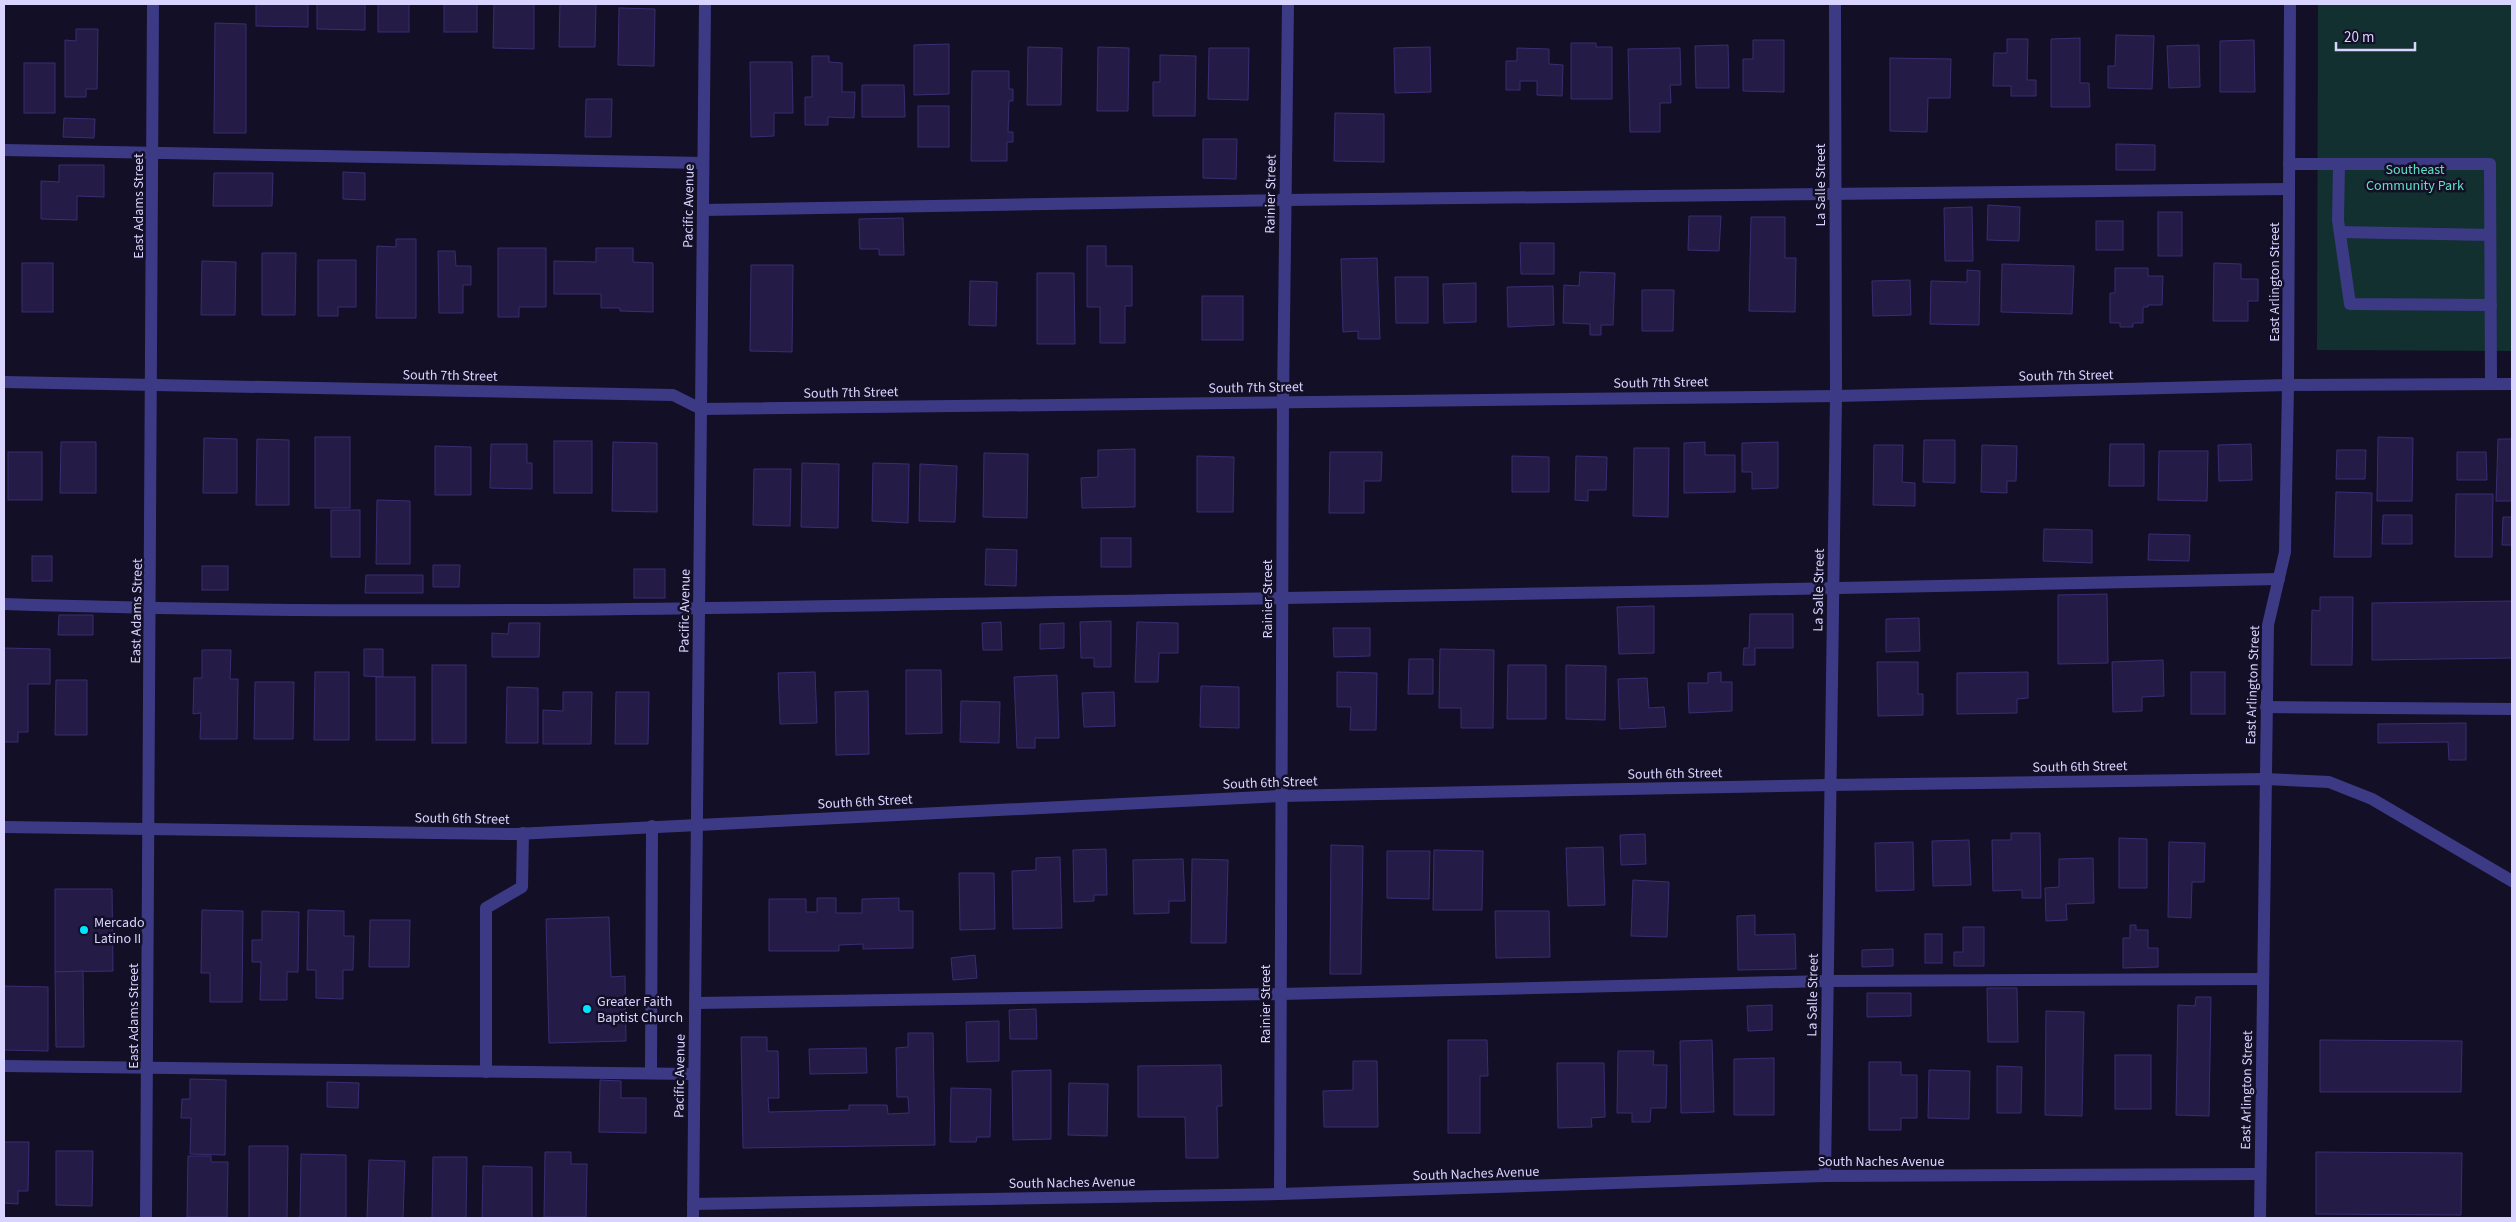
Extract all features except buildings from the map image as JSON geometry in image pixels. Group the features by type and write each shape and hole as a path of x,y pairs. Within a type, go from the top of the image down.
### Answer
{"street":[{"name":"East Adams Street","path":"146,1218 153,384 154,4"},
{"name":"Pacific Avenue","path":"693,1218 705,4"},
{"name":"Rainier Street","path":"1280,1194 1283,401 1288,4"},
{"name":"La Salle Street","path":"1825,1176 1829,785 1836,396 1835,4"},
{"name":"East Arlington Street","path":"2260,1218 2268,625 2285,552 2290,4"},
{"path":"4,150 704,163"},
{"path":"2289,164 2490,164 2491,384"},
{"path":"2339,164 2340,232 2350,304 2491,305"},
{"path":"703,210 1285,200 2289,189"},
{"path":"2340,232 2490,235"},
{"name":"South 7th Street","path":"4,382 673,395 701,408 1836,396 2288,384 2512,384"},
{"path":"4,604 151,609 699,609 1832,590 2279,579"},
{"path":"2266,707 2512,709"},
{"name":"South 6th Street","path":"4,827 523,833 1281,796 1829,785 2265,779 2329,782 2372,799 2512,881"},
{"path":"651,1073 652,826"},
{"path":"486,1072 486,908 522,887 523,833"},
{"path":"695,1004 1280,994 1827,981 2263,980"},
{"path":"4,1066 694,1074"},
{"name":"South Naches Avenue","path":"693,1204 1280,1194 1825,1176 2260,1174"}],"green space":[{"name":"Southeast Community Park","path":"2318,4 2512,4 2512,351 2317,350"}],"place":[{"name":"Mercado Latino II","path":"84,930"},
{"name":"Greater Faith Baptist Church","path":"587,1009"}]}
